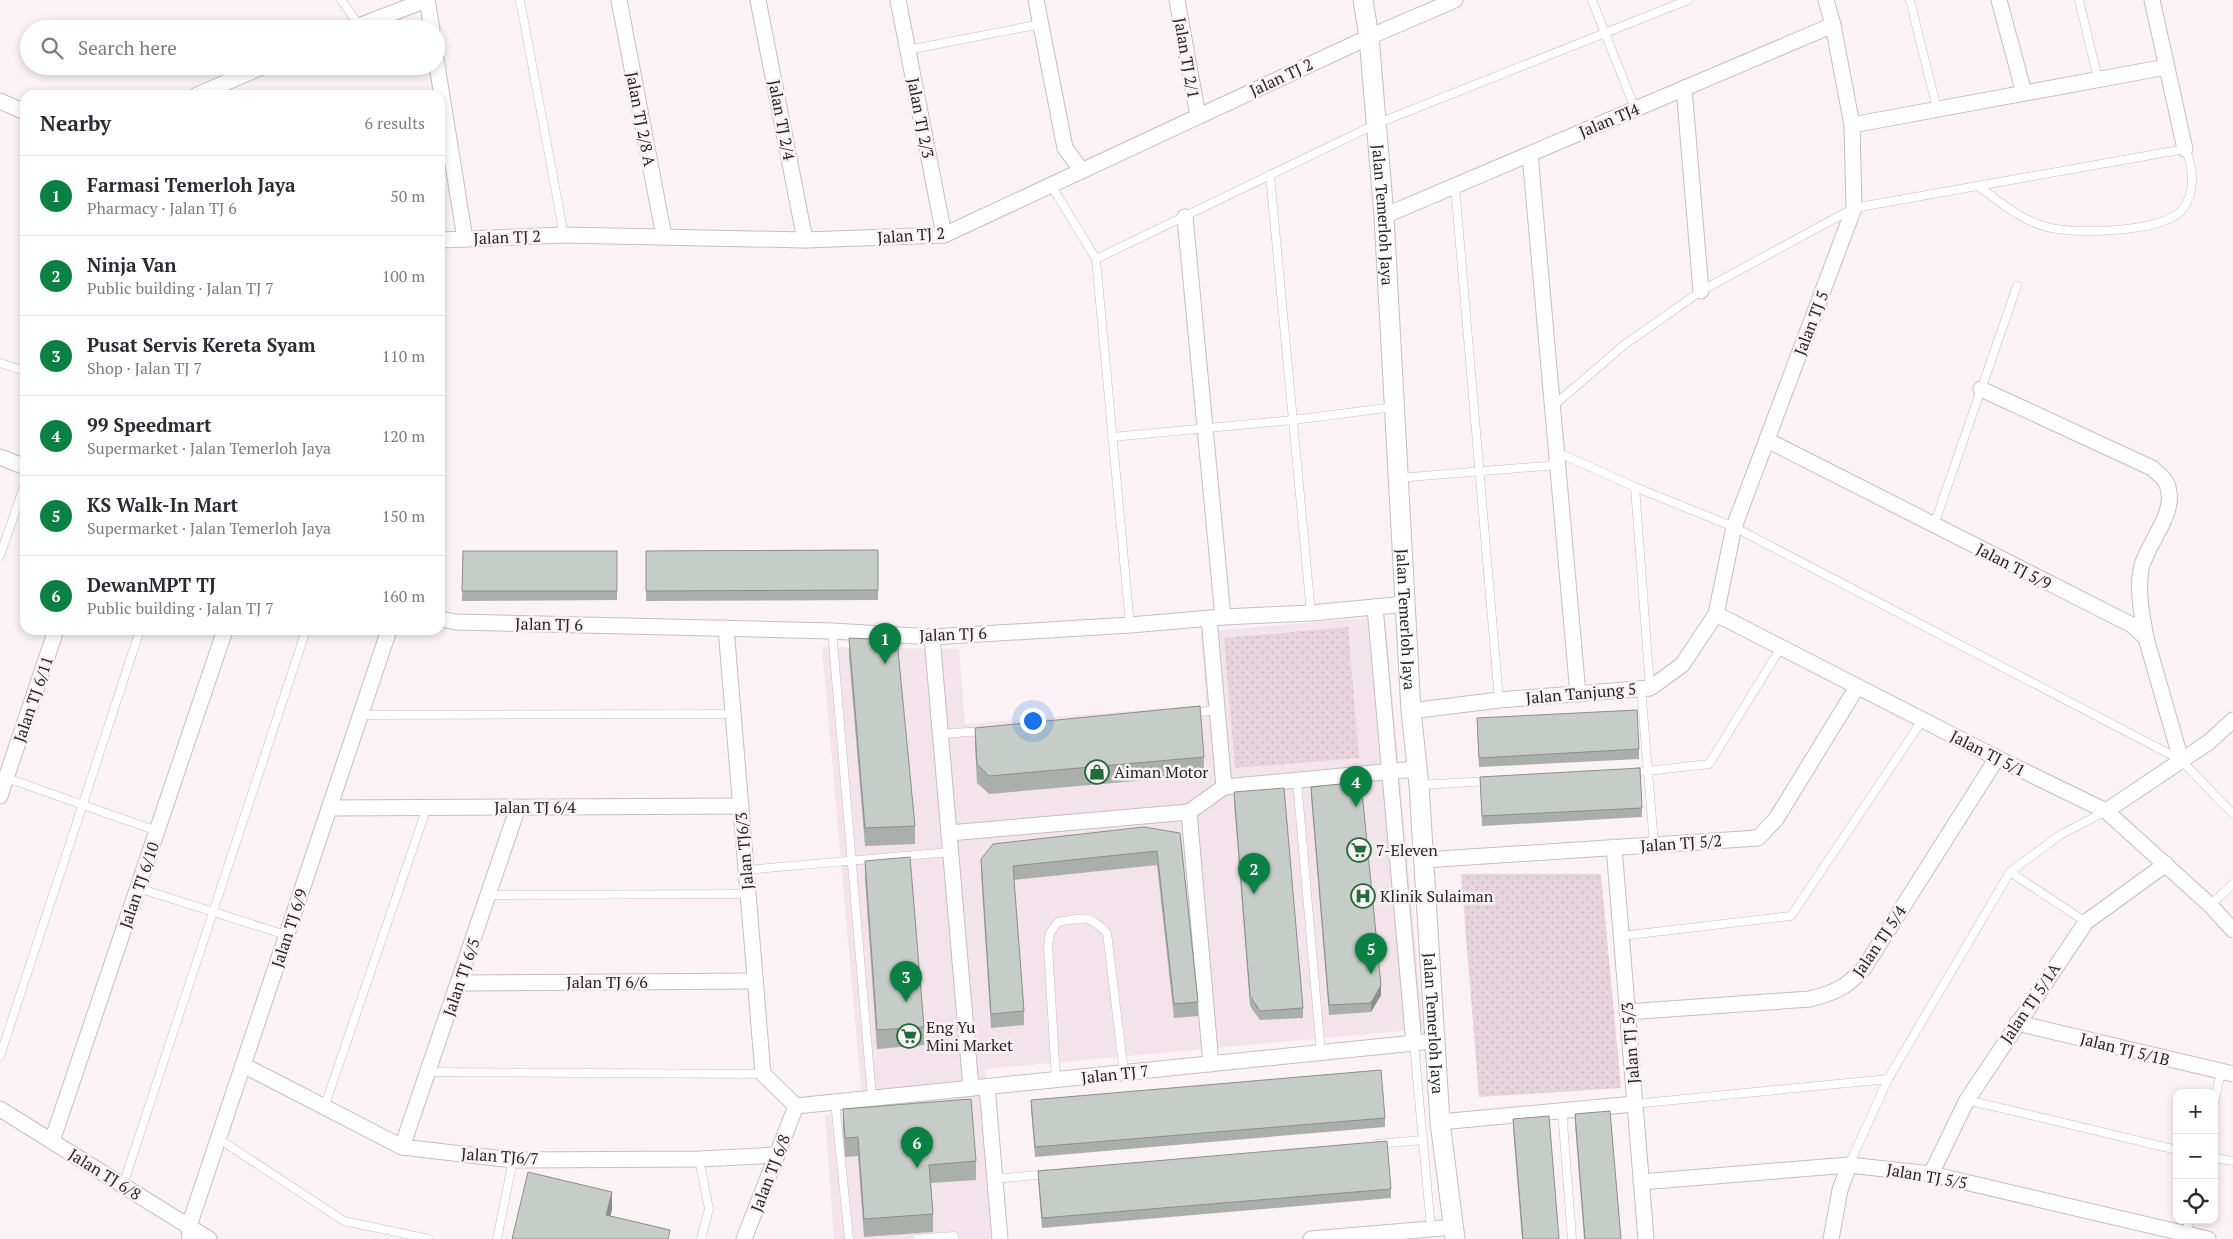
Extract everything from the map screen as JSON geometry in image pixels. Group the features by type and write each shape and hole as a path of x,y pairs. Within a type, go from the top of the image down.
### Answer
{"street":[{"path":"374,20 427,0 430,20"},
{"name":"Jalan TJ 2/8 A","path":"619,0 664,237"},
{"name":"Jalan TJ 2/4","path":"758,0 805,240"},
{"name":"Jalan TJ 2/3","path":"898,0 944,235"},
{"path":"1036,0 1065,148 1082,171"},
{"name":"Jalan TJ 2/1","path":"1177,0 1198,116"},
{"name":"Jalan Temerloh Jaya","path":"1362,0 1369,36 1384,216 1412,711 1424,860 1434,1041 1440,1122 1454,1233"},
{"name":"Jalan TJ 2","path":"445,240 564,235 805,240 944,235 1369,36 1455,0"},
{"name":"Jalan TJ 5","path":"1716,614 1734,527 1854,208 1852,125 1833,25 1826,0"},
{"path":"1999,0 2024,93"},
{"path":"2152,0 2185,149"},
{"name":"Jalan TJ4","path":"1384,216 1833,25"},
{"path":"1852,125 2166,67"},
{"path":"209,90 243,75"},
{"path":"438,75 441,90"},
{"path":"1684,88 1701,291"},
{"path":"0,102 20,110"},
{"path":"445,117 464,239"},
{"path":"1530,154 1578,694"},
{"path":"1185,217 1205,428 1216,617 1217,710 1224,787"},
{"path":"1981,390 2152,468 2165,481 2169,498 2166,513 2142,566 2140,599 2146,638 2181,760"},
{"name":"Jalan TJ 5/9","path":"1767,440 2132,625 2146,638"},
{"path":"0,457 20,465"},
{"name":"Jalan TJ 6","path":"445,620 456,622 832,631 932,637 1130,625 1216,617 1311,613 1406,604"},
{"path":"1375,606 1414,1044"},
{"name":"Jalan Tanjung 5","path":"1412,711 1499,700 1645,688 1682,665 1716,614"},
{"name":"Jalan TJ 5/1","path":"1716,614 1997,758 2106,811 2210,905 2233,930"},
{"name":"Jalan TJ6/3","path":"726,628 763,1074"},
{"name":"Jalan TJ 6/11","path":"0,796 3,777 54,635"},
{"name":"Jalan TJ 6/10","path":"52,1141 224,635"},
{"name":"Jalan TJ 6/9","path":"190,1233 218,1139 387,635"},
{"path":"932,637 971,1088"},
{"name":"Jalan TJ 5/2","path":"1424,860 1758,838 1776,819 1857,687"},
{"path":"2106,811 2209,742 2233,720"},
{"name":"Jalan TJ 5/4","path":"1627,1012 1810,999 1850,984 1864,968 1997,758"},
{"path":"949,834 1189,812 1224,787 1390,772 1417,777"},
{"name":"Jalan TJ 6/4","path":"329,808 741,806"},
{"name":"Jalan TJ 6/5","path":"402,1147 460,983 518,807"},
{"path":"1189,812 1211,1064"},
{"name":"Jalan TJ 5/3","path":"1614,847 1646,1239"},
{"name":"Jalan TJ 5/1A","path":"1931,1174 1967,1100 2086,922 2166,864"},
{"name":"Jalan TJ 6/6","path":"460,983 755,981"},
{"name":"Jalan TJ 5/1B","path":"2017,1023 2227,1073"},
{"name":"Jalan TJ 7","path":"796,1106 1434,1041"},
{"name":"Jalan TJ6/7","path":"243,1065 402,1147 514,1160 699,1159 777,1155"},
{"path":"763,1074 796,1106"},
{"path":"987,1088 1000,1239"},
{"path":"1440,1122 1634,1104"},
{"name":"Jalan TJ 6/8","path":"744,1239 796,1106"},
{"name":"Jalan TJ 6/8","path":"0,1108 123,1185 190,1233 209,1239"},
{"path":"1830,1239 1840,1190 1849,1165"},
{"name":"Jalan TJ 5/5","path":"1641,1182 1849,1165 1931,1174 2187,1227 2208,1239"},
{"path":"1311,1239 1430,1228 1454,1233"}],"lane":[{"path":"341,0 351,20"},
{"path":"520,0 564,235"},
{"path":"1592,0 1636,109"},
{"path":"1096,259 1376,124 1688,0"},
{"path":"1910,0 1937,109"},
{"path":"2079,0 2098,79"},
{"path":"908,50 1041,24"},
{"path":"1553,406 1624,345 1701,291 1854,208 2185,149 2191,162 2190,196 2181,211 2164,221 2138,227 2079,232 2048,228 2020,217 1978,186"},
{"path":"1270,175 1311,613"},
{"path":"1051,185 1096,259 1130,625"},
{"path":"1455,186 1499,700"},
{"path":"1934,525 2018,286"},
{"path":"0,363 20,369"},
{"path":"1112,437 1293,420 1394,408"},
{"path":"1398,478 1480,472 1557,459 1635,487 1734,527 2181,760 2233,814"},
{"path":"1635,487 1648,772 1654,844"},
{"path":"0,556 20,498"},
{"path":"832,631 872,1098"},
{"path":"0,1056 138,635"},
{"path":"123,1185 304,635"},
{"path":"1618,774 1709,764 1780,648"},
{"path":"1178,714 1217,710"},
{"path":"360,715 733,714"},
{"path":"1621,936 1791,916 1923,720"},
{"path":"940,734 990,730"},
{"path":"3,777 157,831"},
{"path":"1417,777 1498,780"},
{"path":"1297,780 1321,1053"},
{"path":"324,1108 427,807"},
{"path":"1849,1165 1888,1079 2010,872 2060,835 2106,811"},
{"path":"746,870 950,852"},
{"path":"2010,872 2086,922"},
{"path":"2210,905 2233,884"},
{"path":"138,888 286,935"},
{"path":"489,895 748,894"},
{"path":"1056,1080 1048,946 1050,933 1058,922 1087,917 1108,933 1124,1073"},
{"path":"1414,1044 1430,1228"},
{"path":"428,1072 763,1074"},
{"path":"2218,1094 2227,1073"},
{"path":"1634,1104 1888,1079"},
{"path":"1967,1100 2173,1149"},
{"path":"835,1102 849,1239"},
{"path":"1562,1110 1572,1239"},
{"path":"218,1139 344,1222 429,1239"},
{"path":"1373,1144 1422,1140"},
{"path":"699,1159 710,1209 701,1239"},
{"path":"2218,1159 2233,1162"},
{"path":"497,1239 514,1160"},
{"path":"995,1179 1055,1174"},
{"path":"917,1239 954,1236 954,1239"}],"shaded area":[{"path":"1385,616 1423,1029 985,1069 995,1239 834,1239 825,1115 863,1110 822,647 959,649 965,724 1206,705 1201,632"},
{"path":"1348,627 1359,758 1235,768 1224,638"},
{"path":"1461,874 1601,874 1621,1088 1479,1097"}],"building":[{"path":"878,550 878,590 646,591 646,551"},
{"path":"463,551 617,551 617,591 462,591"},
{"path":"849,638 897,640 915,826 865,828"},
{"path":"1200,706 1204,757 989,776 977,764 975,728"},
{"path":"1637,710 1639,749 1479,758 1477,718"},
{"path":"1640,768 1642,808 1482,816 1480,777"},
{"path":"1361,782 1381,985 1371,1003 1329,1005 1311,787"},
{"path":"1284,788 1303,1008 1260,1011 1250,996 1234,792"},
{"path":"1144,827 1180,833 1198,1002 1174,1004 1157,851 1013,866 1024,1011 991,1014 981,859 993,844"},
{"path":"910,857 924,1027 877,1030 865,861"},
{"path":"1381,1070 1385,1118 1035,1147 1031,1100"},
{"path":"971,1099 976,1161 929,1165 933,1214 864,1219 858,1137 845,1138 843,1109"},
{"path":"1610,1111 1621,1239 1585,1239 1575,1114"},
{"path":"1549,1116 1559,1239 1523,1239 1513,1119"},
{"path":"1387,1141 1391,1189 1042,1218 1038,1171"},
{"path":"528,1172 612,1192 606,1215 670,1230 668,1239 512,1239"}],"place":[{"name":"Farmasi Temerloh Jaya","path":"885,664"},
{"name":"Aiman Motor","path":"1097,772"},
{"name":"99 Speedmart","path":"1356,807"},
{"name":"7-Eleven","path":"1359,850"},
{"name":"Ninja Van","path":"1254,894"},
{"name":"Klinik Sulaiman","path":"1363,896"},
{"name":"KS Walk-In Mart","path":"1371,974"},
{"name":"Pusat Servis Kereta Syam","path":"906,1002"},
{"name":"Eng Yu Mini Market","path":"909,1036"},
{"name":"DewanMPT TJ","path":"917,1168"}]}
